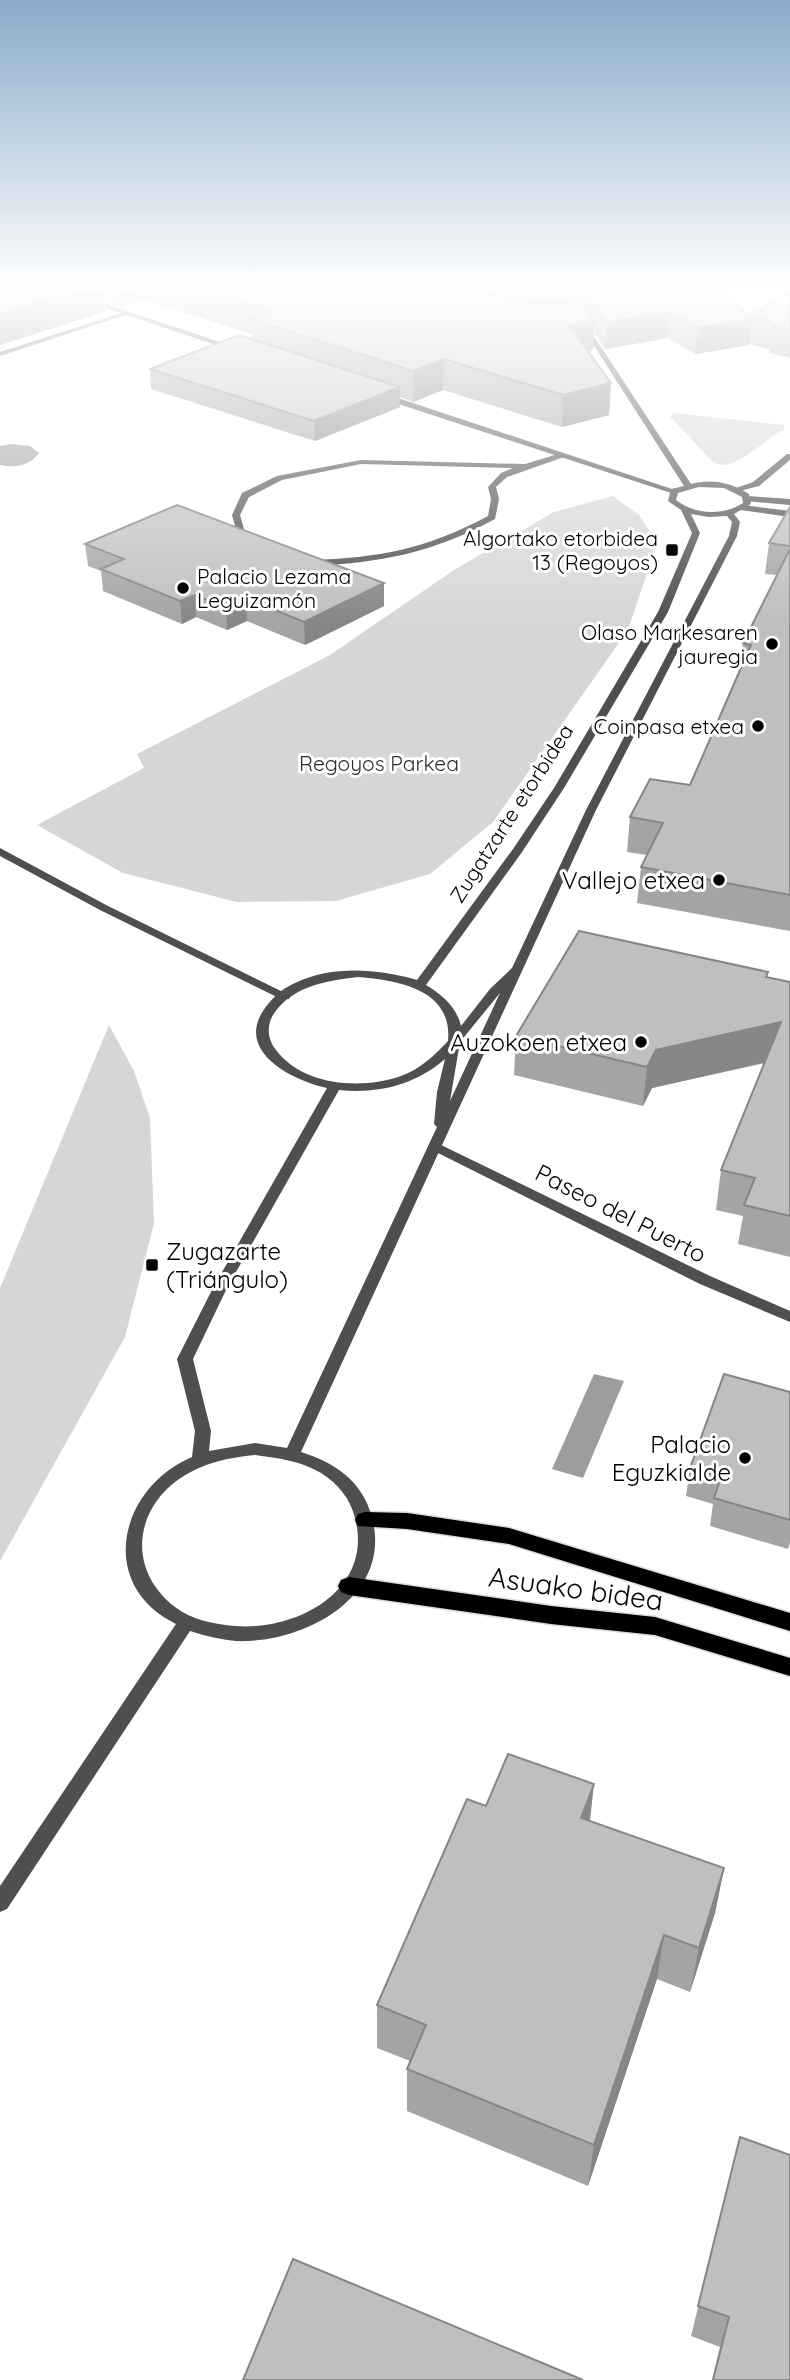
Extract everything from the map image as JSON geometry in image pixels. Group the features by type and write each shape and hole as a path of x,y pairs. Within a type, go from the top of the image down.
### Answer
{"main road":[{"name":"Asuako bidea","path":"365,1520 407,1521 509,1536 790,1622"},
{"name":"Asuako bidea","path":"349,1587 551,1615 655,1626 790,1667"}],"street":[{"path":"396,401 674,491 688,485 721,485 739,490 756,484 790,456"},
{"path":"632,401 688,485"},
{"path":"296,560 306,564 363,562 422,551 461,535 492,517 495,499 492,487 504,475 561,455"},
{"path":"253,542 242,537 236,515 245,495 280,478 361,462 526,466"},
{"path":"739,490 745,503"},
{"name":"Zugatzarte etorbidea","path":"419,986 532,830 663,612 696,533 685,510 672,501 674,491"},
{"path":"685,510 708,514 729,513 745,503 790,502"},
{"path":"745,503 790,514"},
{"path":"293,1453 591,810 733,536 736,522 729,513"},
{"path":"0,850 103,908 285,996"},
{"path":"435,1146 442,1121 451,1047 454,1021 444,1003 403,979 376,974 346,973 317,978 293,989 274,1004 263,1021 263,1041 274,1059 296,1074 335,1086 360,1087 394,1083 423,1072 451,1047 493,991 519,966"},
{"path":"200,1461 202,1431 185,1359 220,1288 335,1086"},
{"name":"Paseo del Puerto","path":"435,1146 693,1275 790,1317"},
{"path":"255,1449 293,1453 326,1466 351,1488 366,1516 369,1546 358,1577 335,1603 303,1623 264,1633 224,1634 186,1623 156,1604 138,1577 131,1547 137,1517 156,1489 183,1468 218,1454 255,1449"},
{"path":"0,1903 186,1623"}],"green space":[{"path":"674,413 784,425 785,429 738,461 719,464 711,460 670,417"},
{"name":"Regoyos Parkea","path":"613,496 639,515 655,539 650,564 628,630 493,822 430,874 336,901 237,902 123,873 37,825 144,768 137,754 330,655 454,570 554,512"},
{"path":"109,1025 134,1071 150,1118 154,1223 125,1337 0,1561 0,1288"}],"shaded area":[{"path":"0,446 30,446 39,453 31,461 21,465 0,465"},
{"path":"594,1374 624,1381 583,1478 552,1469"}],"building":[{"path":"251,401 364,401 314,421"},
{"path":"177,505 384,583 304,622 246,598 226,607 195,595 180,601 101,569 124,559 85,544"},
{"path":"790,507 790,546 769,543"},
{"path":"790,549 790,895 641,867 663,823 630,817 650,779 690,785 751,645 743,643"},
{"path":"579,931 768,972 766,977 790,982 790,1216 744,1205 755,1178 721,1170 781,1022 656,1050 647,1067 516,1036"},
{"name":"Palacio Eguzkialde","path":"724,1374 790,1392 790,1520 714,1498 721,1477 690,1468"},
{"path":"508,1754 594,1784 581,1818 724,1868 699,1948 664,1935 594,2145 407,2069 426,2025 377,2005 467,1799 486,1806"},
{"path":"740,2137 790,2155 790,2380 713,2380 729,2317 698,2306"},
{"path":"293,2259 583,2380 243,2380"}],"place":[{"name":"Algortako etorbidea 13 (Regoyos)","path":"672,550"},
{"name":"Palacio Lezama Leguizamón","path":"183,588"},
{"name":"Olaso Markesaren jauregia","path":"772,644"},
{"name":"Coinpasa etxea","path":"758,726"},
{"name":"Vallejo etxea","path":"719,880"},
{"name":"Auzokoen etxea","path":"641,1042"},
{"name":"Zugazarte (Triángulo)","path":"152,1265"},
{"name":"Palacio Eguzkialde","path":"745,1458"}]}
